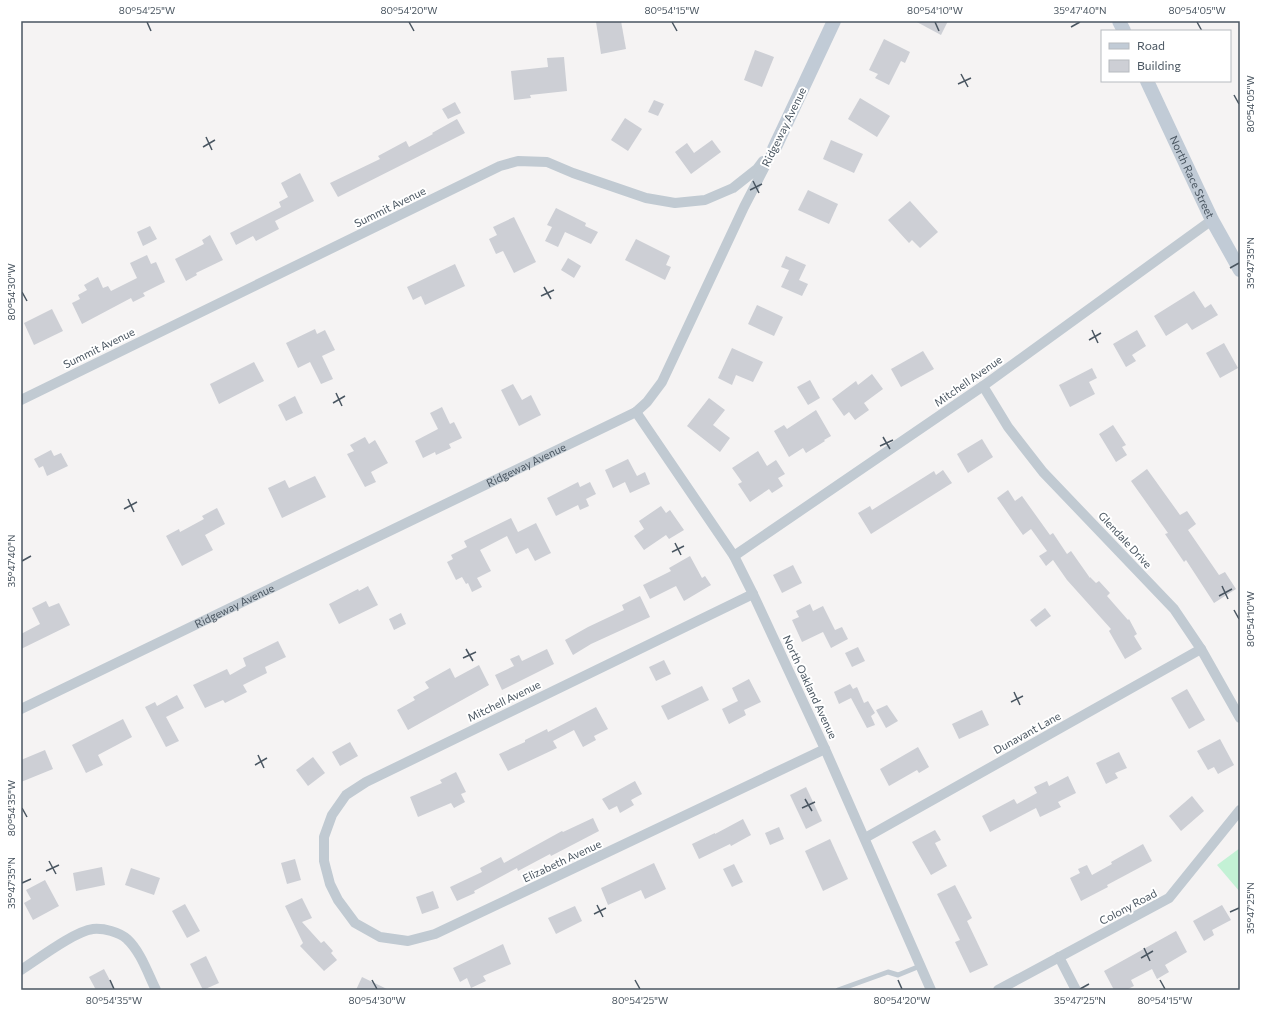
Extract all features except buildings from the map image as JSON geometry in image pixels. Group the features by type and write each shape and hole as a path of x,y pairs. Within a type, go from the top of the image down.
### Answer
{"street":[{"name":"Ridgeway Avenue","path":"21,709 636,412 647,402 662,382 744,207 774,149 834,21"},
{"path":"1119,21 1124,30"},
{"name":"North Race Street","path":"1147,82 1212,220 1240,270"},
{"name":"Summit Avenue","path":"21,400 500,166 518,161 547,162 573,173 646,198 675,203 705,200 733,188 757,169 774,149"},
{"name":"Mitchell Avenue","path":"734,556 984,386 1212,220"},
{"name":"Glendale Drive","path":"984,386 1008,427 1043,472 1174,609 1201,649 1240,718"},
{"name":"North Oakland Avenue","path":"636,412 734,556 825,749 931,990"},
{"name":"Mitchell Avenue","path":"328,876 324,861 324,837 332,814 346,795 366,782 753,594"},
{"name":"Dunavant Lane","path":"865,838 1201,649"},
{"name":"Elizabeth Avenue","path":"328,876 338,900 355,923 380,937 408,941 422,938 435,934 825,749"},
{"name":"Colony Road","path":"998,990 1169,898 1240,810"},
{"path":"21,970 75,935 92,929 111,930 127,939 138,954 156,990"},
{"path":"1059,957 1076,990"}],"lane":[{"path":"838,990 888,972 898,975 920,966"}],"green space":[{"path":"1240,848 1240,892 1217,865"}]}
